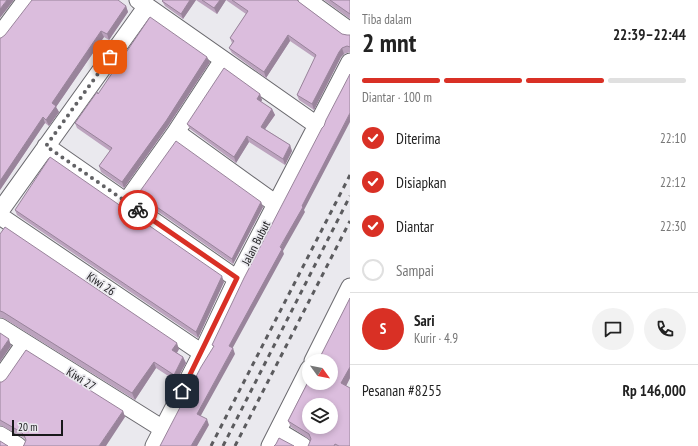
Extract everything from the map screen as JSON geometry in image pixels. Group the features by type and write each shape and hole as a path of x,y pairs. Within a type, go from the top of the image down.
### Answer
{"street":[{"path":"2,30 26,0"},
{"path":"307,0 350,31"},
{"path":"0,211 46,146 142,3 318,126"},
{"path":"126,202 176,132 223,60"},
{"name":"Jalan Bubut","path":"154,446 202,353 237,278 318,126 350,62"},
{"path":"176,132 276,204"},
{"path":"46,146 237,278"},
{"name":"Kiwi 26","path":"0,216 202,353"},
{"path":"316,354 350,287"},
{"name":"Kiwi 27","path":"0,327 163,429"},
{"path":"0,379 24,343"},
{"path":"270,446 302,383"},
{"path":"278,431 303,446"},
{"path":"0,435 18,446"}],"building":[{"path":"0,0 7,0 0,9"},
{"path":"32,0 118,0 126,6 107,34 101,31 52,103 56,106 46,120 43,117 0,181 0,38 5,35"},
{"path":"190,0 181,14 162,1"},
{"path":"202,0 220,0 214,8"},
{"path":"232,0 297,0 342,34 350,35 350,47 347,46 342,48 339,52 312,104 297,95 316,55 288,35 264,72 229,48 234,41 230,38 248,11"},
{"path":"330,0 350,0 350,14"},
{"path":"150,17 207,57 166,121 122,182 99,166 112,148 75,123 97,92 98,94"},
{"path":"224,68 260,94 257,99 272,109 261,127 290,145 283,159 247,136 234,157 187,124"},
{"path":"350,74 350,113 302,206 303,207 280,247 282,249 229,346 233,348 197,414 207,419 191,446 160,446 201,367 214,346 212,345 244,278"},
{"path":"176,141 261,202 232,259 138,194"},
{"path":"50,157 222,276 196,332 15,210"},
{"path":"5,227 177,343 172,350 183,357 174,375 154,362 132,393 0,311 0,234"},
{"path":"350,298 350,367 341,383 350,388 350,446 339,446 335,444 334,446 308,446 311,439 309,434 338,434 338,398 302,398 302,430 288,421 304,390 338,390 338,354 322,354"},
{"path":"0,333 9,339 0,352"},
{"path":"26,350 123,411 99,446 23,446 26,440 24,435 0,420 0,382 6,379"},
{"path":"279,438 294,446 274,446"},
{"path":"0,441 8,446 0,446"}],"railway":[{"path":"211,446 350,175"},
{"path":"223,446 350,196"},
{"path":"235,446 350,221"}],"way so far":[{"path":"110,57 46,146 138,210"}],"route":[{"path":"138,210 237,278 202,353 182,391"}]}
